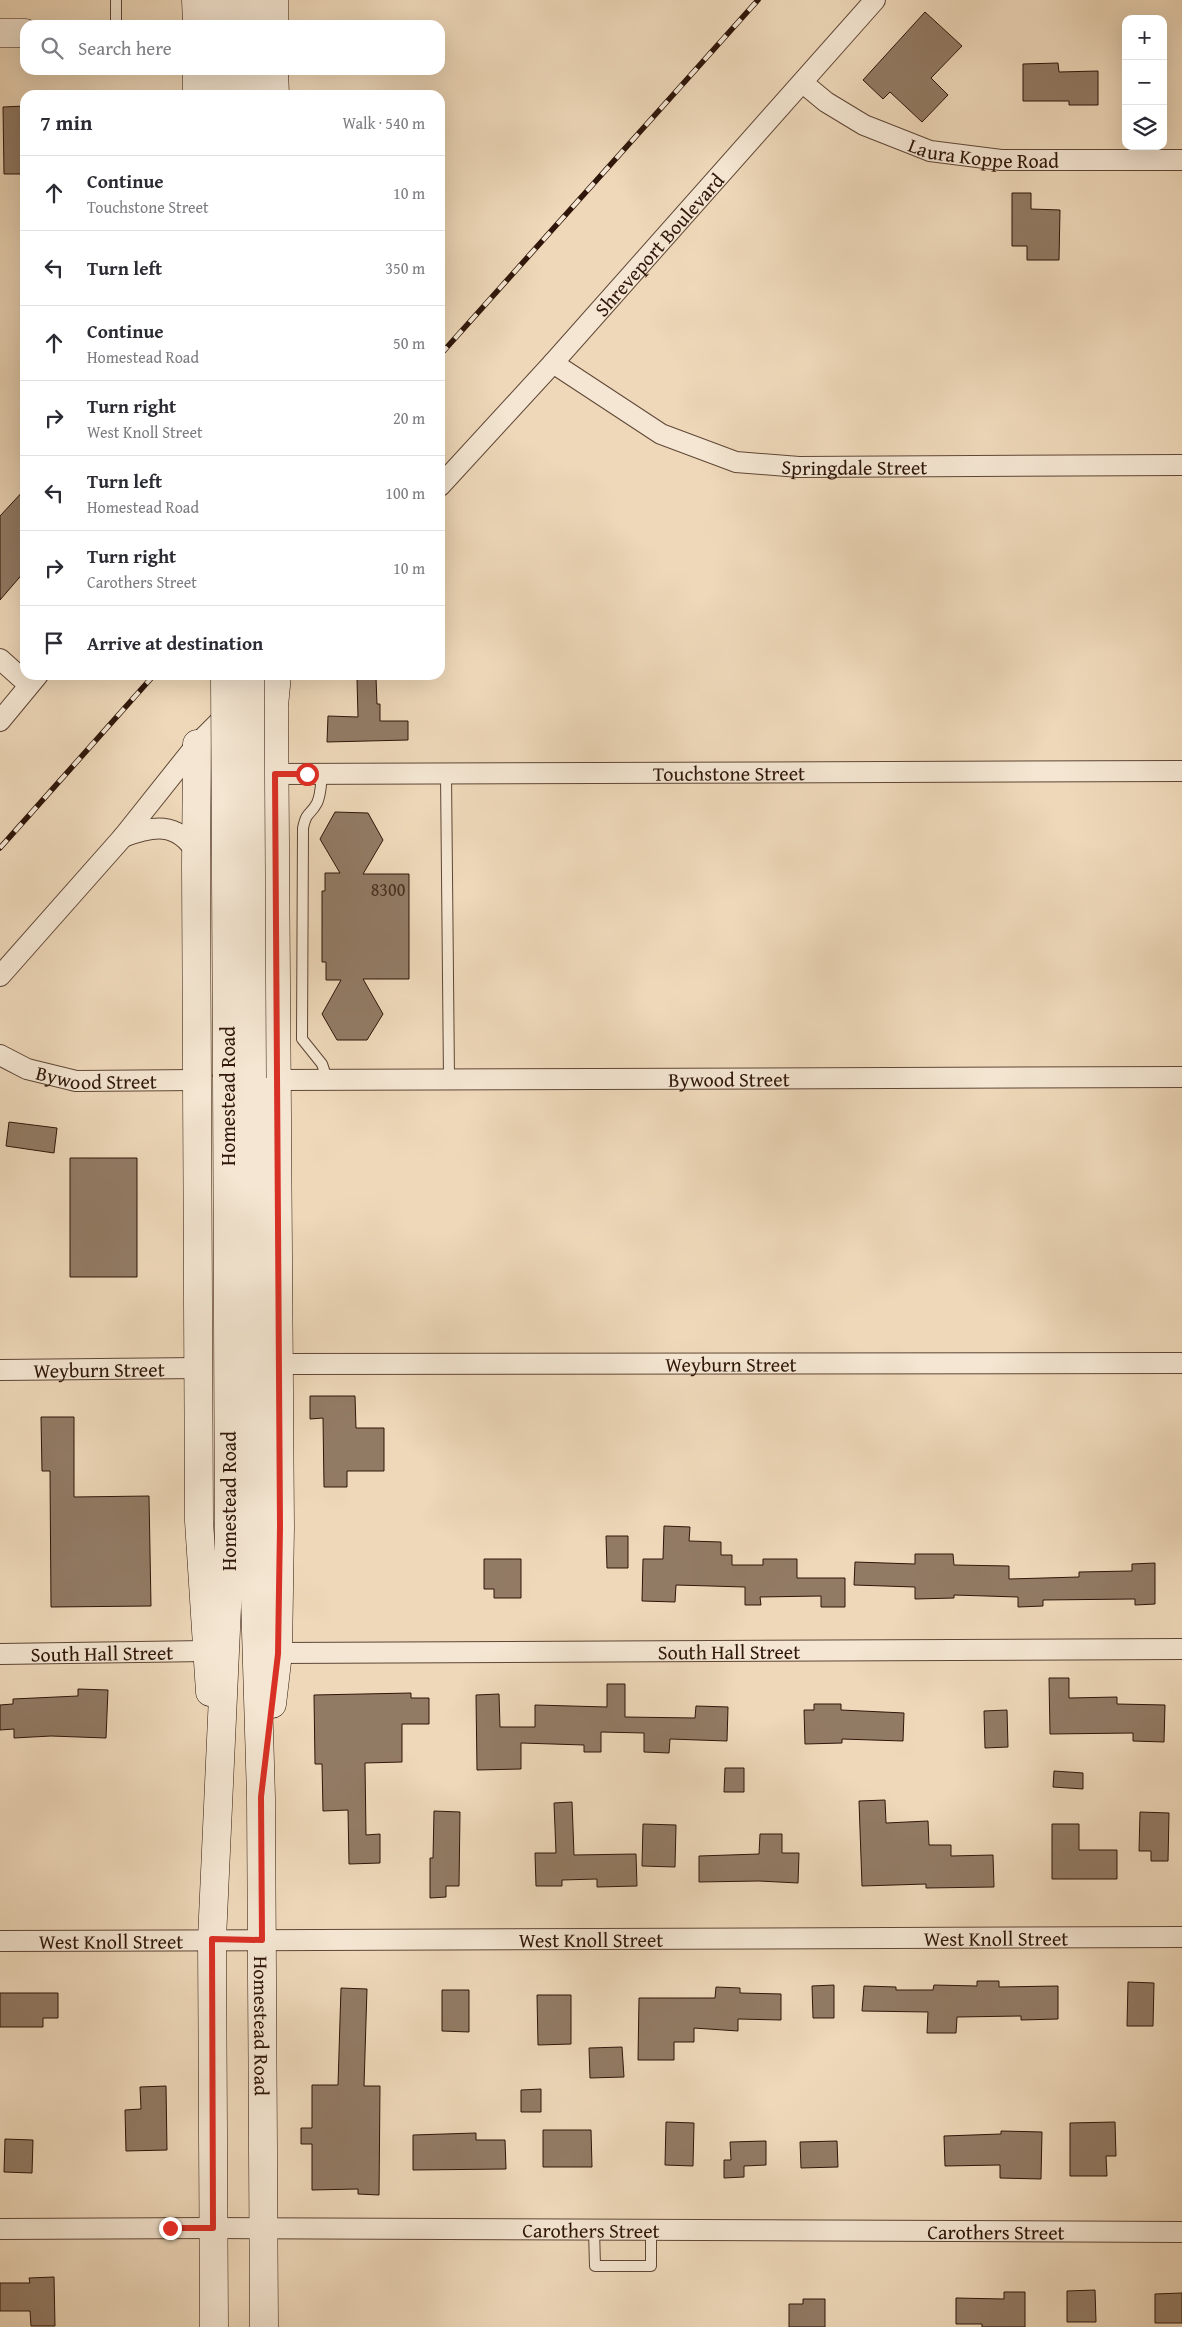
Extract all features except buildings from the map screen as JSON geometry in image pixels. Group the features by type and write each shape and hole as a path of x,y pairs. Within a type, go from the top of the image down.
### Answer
{"main road":[{"path":"196,0 197,20"},
{"path":"220,0 221,20"},
{"path":"247,0 247,20"},
{"path":"274,0 274,20"},
{"path":"0,33 20,33"},
{"path":"197,75 197,90"},
{"path":"221,75 221,90"},
{"path":"248,75 248,90"},
{"path":"274,75 274,90"},
{"name":"Homestead Road","path":"214,2327 212,1939 252,1078 225,680"},
{"path":"256,680 274,706"},
{"name":"Homestead Road","path":"256,680 252,1078 254,1554 261,1797 264,2327"},
{"path":"261,1797 278,1654 280,1364 252,1078 275,774 274,706 277,680"},
{"path":"197,744 199,1521 206,1651 220,1795"}],"street":[{"name":"Shreveport Boulevard","path":"445,481 553,363 875,0"},
{"name":"Laura Koppe Road","path":"803,83 826,102 864,125 930,151 1001,160 1182,160"},
{"name":"Springdale Street","path":"553,363 661,434 736,462 799,467 1182,465"},
{"path":"0,659 20,672"},
{"path":"0,722 33,680"},
{"path":"0,976 123,837 197,744 256,680"},
{"name":"Touchstone Street","path":"275,774 1182,771"},
{"path":"123,837 144,829 163,829 181,835 189,841 196,852"},
{"name":"Bywood Street","path":"0,1055 27,1069 76,1081 197,1080"},
{"name":"Bywood Street","path":"252,1078 1182,1077"},
{"name":"Weyburn Street","path":"280,1364 1182,1362"},
{"name":"Weyburn Street","path":"0,1370 198,1368"},
{"name":"South Hall Street","path":"278,1654 1182,1649"},
{"name":"South Hall Street","path":"0,1654 206,1651"},
{"name":"West Knoll Street","path":"0,1941 1182,1937"},
{"name":"Carothers Street","path":"0,2229 213,2228 1182,2232"}],"lane":[{"path":"116,0 116,20"},
{"path":"322,774 320,795 316,804 306,815 303,828 302,1039 322,1064 327,1079"},
{"path":"446,774 449,1078"},
{"path":"594,2230 595,2266 651,2266 651,2230"}],"railway":[{"path":"445,349 758,0"},
{"path":"0,848 150,680"}],"route":[{"path":"170,2228 213,2228 212,1939 262,1940 261,1797 278,1654 280,1526 275,774 307,774"}]}
